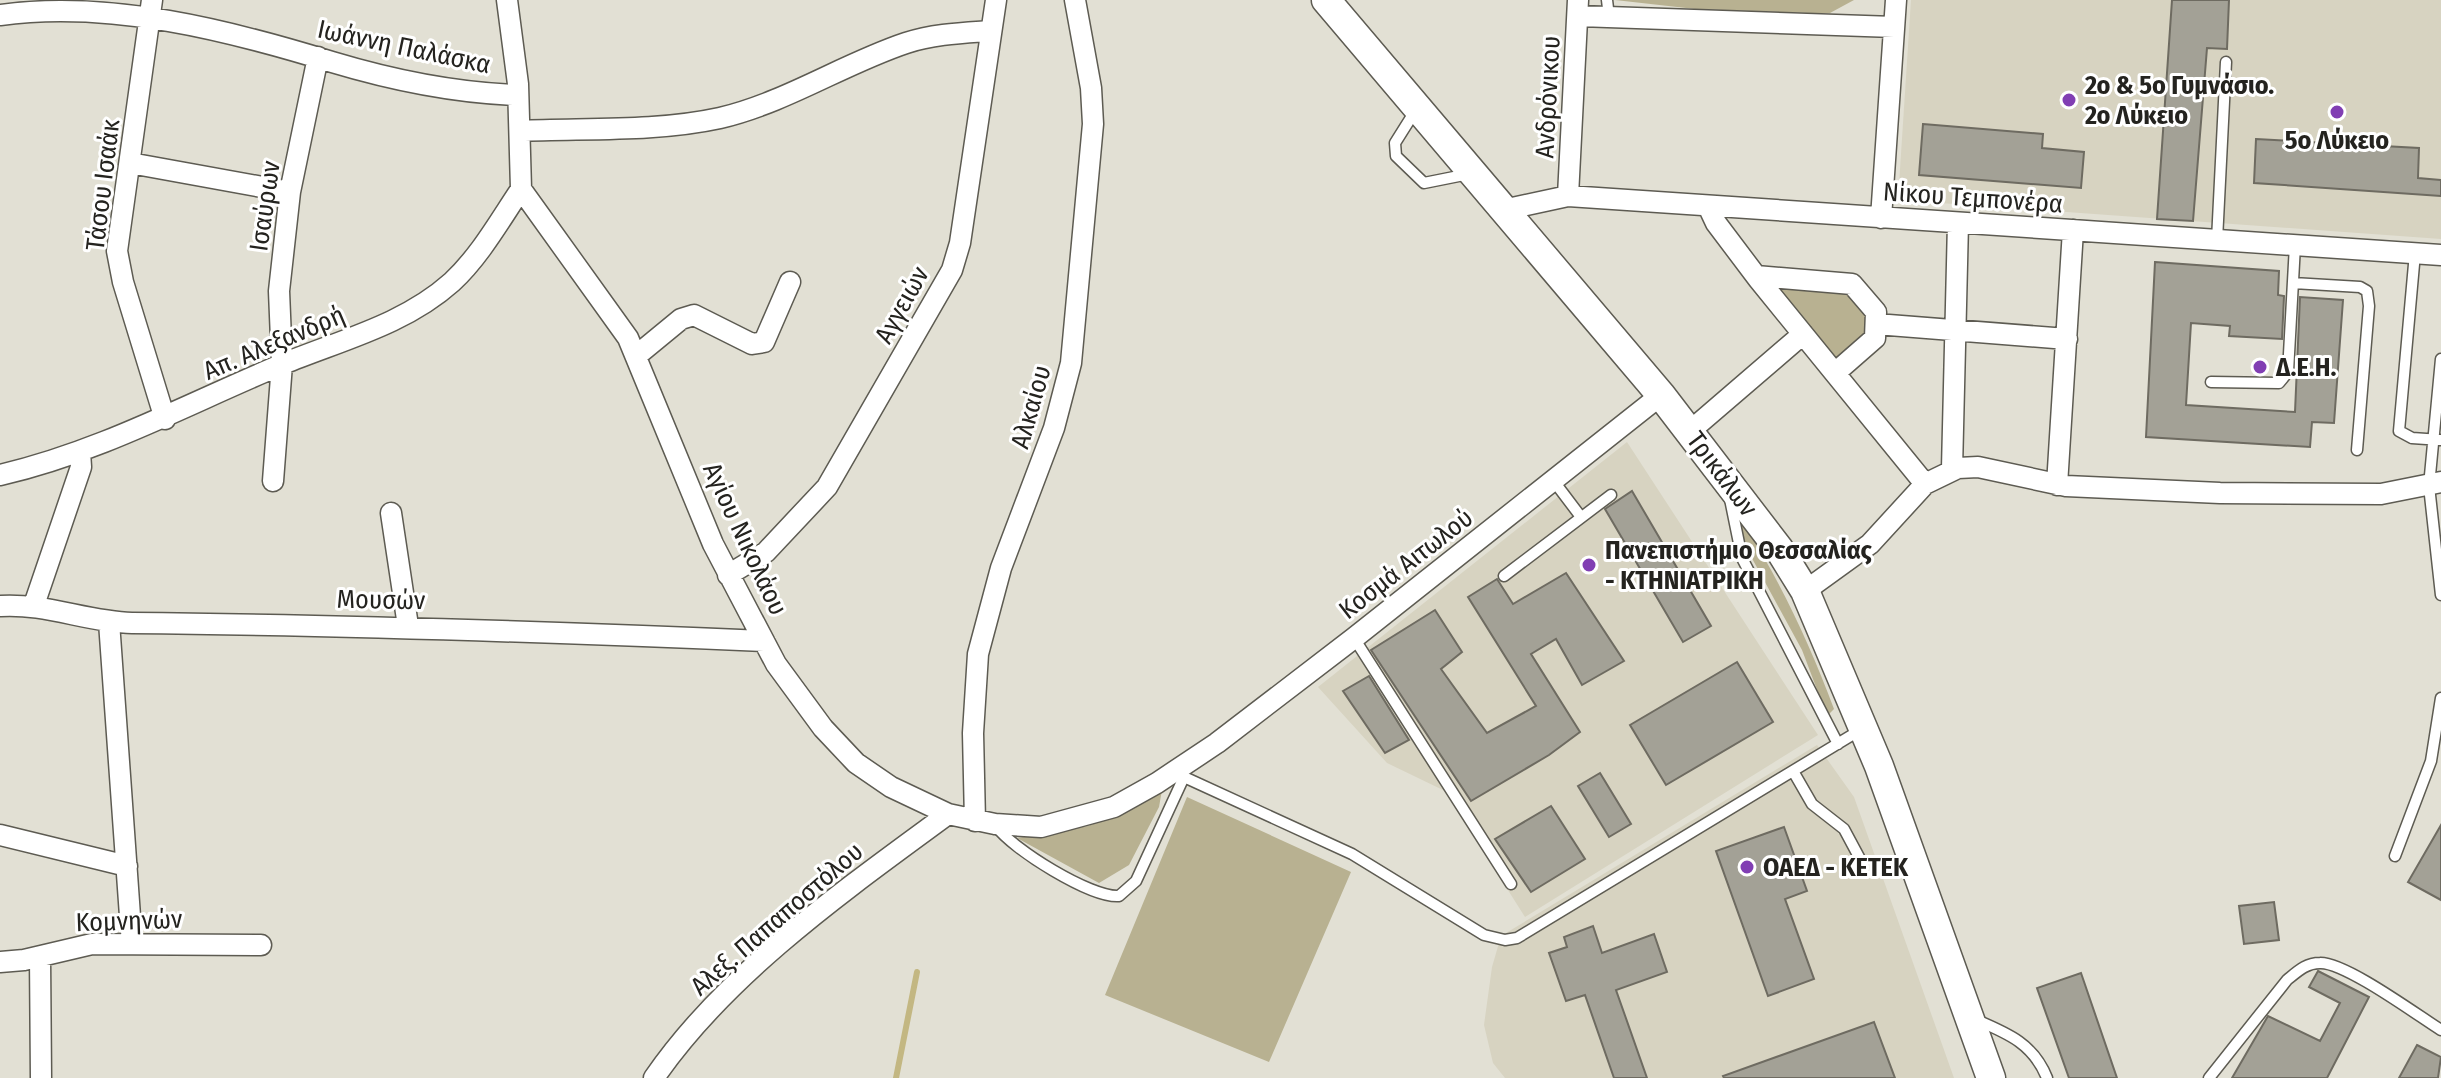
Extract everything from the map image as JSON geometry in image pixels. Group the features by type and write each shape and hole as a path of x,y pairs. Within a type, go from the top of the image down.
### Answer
{"main road":[{"name":"Τρικάλων","path":"1326,0 1661,395 1779,549 1805,591 1863,728 1991,1078"}],"street":[{"path":"507,0 518,95 521,189"},
{"name":"Αγγειών","path":"728,575 766,552 827,487 952,270 960,243 996,0"},
{"name":"Αλκαίου","path":"985,823 973,733 982,630 1014,531 1054,428 1071,363 1077,314 1093,124 1091,88 1075,0"},
{"path":"1881,218 1896,0"},
{"name":"Ιωάννη Παλάσκα","path":"0,15 59,2 152,3 318,57 460,92 518,95"},
{"name":"Τάσου Ισαάκ","path":"152,3 120,220 118,258 165,419"},
{"path":"1578,8 1894,27"},
{"name":"Ανδρόνικου","path":"1568,196 1578,8"},
{"path":"520,131 655,125 720,118 790,96 906,43 939,34 990,31"},
{"name":"Ισαύρων","path":"273,481 282,364 279,291 290,192 318,57"},
{"path":"130,163 290,192"},
{"name":"Αγίου Νικολάου","path":"521,189 607,306 636,356 728,575 764,641 823,728 856,763 891,787 948,814 985,823 1041,827 1114,807 1181,773"},
{"name":"Απ. Αλεξανδρή","path":"0,475 80,452 165,419 282,364 393,321 434,296 470,262 521,189"},
{"name":"Νίκου Τεμπονέρα","path":"1503,210 1568,196 2441,255"},
{"path":"1708,206 1719,228 1756,276 1925,484"},
{"path":"1952,469 1958,223"},
{"path":"2057,485 2073,230"},
{"path":"1756,276 1852,284 1876,312 1875,338 1835,373"},
{"path":"636,356 681,319 694,315 758,345 764,342 790,282"},
{"path":"1876,324 2067,339"},
{"path":"1689,432 1803,334"},
{"name":"Κοσμά Αιτωλού","path":"1181,773 1661,395"},
{"path":"34,605 81,467 80,452"},
{"path":"1805,591 1870,544 1925,484 1952,469 1978,467 2057,485 2220,493 2381,494 2435,484"},
{"path":"391,513 408,626"},
{"name":"Μουσών","path":"0,606 34,605 109,622 408,626 764,641"},
{"path":"109,622 132,944"},
{"name":"Αλεξ. Παπαποστόλου","path":"654,1078 682,1039 737,982 851,885 948,814"},
{"path":"0,835 127,866"},
{"name":"Κομνηνών","path":"0,962 40,957 78,945 261,945"},
{"path":"40,957 41,1078"}],"lane":[{"path":"2217,240 2226,62"},
{"path":"1418,107 1395,143 1396,156 1424,183 1471,173"},
{"path":"2211,382 2279,383 2284,380 2288,372 2295,245"},
{"path":"2415,253 2399,431 2405,436 2436,440"},
{"path":"2293,283 2360,287 2367,291 2369,306 2357,450"},
{"path":"2441,359 2435,484 2441,595"},
{"path":"1553,480 1581,517"},
{"path":"1727,481 1742,558 1838,744"},
{"path":"1504,576 1611,495"},
{"path":"1354,638 1511,884"},
{"path":"2395,856 2431,761 2441,698"},
{"path":"985,823 1095,893 1119,896 1136,881 1181,773 1352,854 1484,935 1505,940 1517,938 1863,728"},
{"path":"1793,771 1812,804 1844,829 1859,857"},
{"path":"2209,1078 2287,980 2303,966 2322,962 2344,969 2441,1030"},
{"path":"1969,1017 2025,1043 2042,1063 2047,1078"}],"shaded area":[{"path":"1615,0 1854,0 1830,13 1809,13 1695,9"},
{"path":"1911,0 2441,0 2441,239 1898,200"},
{"path":"1759,279 1851,286 1873,313 1872,335 1833,369"},
{"name":"Πανεπιστήμιο Θεσσαλίας - ΚΤΗΝΙΑΤΡΙΚΗ","path":"1627,442 1818,735 1525,917 1445,791 1387,763 1318,687"},
{"path":"1744,524 1794,614 1815,661 1834,709 1827,716 1802,650 1742,540 1740,526"},
{"name":"ΟΑΕΔ - ΚΕΤΕΚ","path":"1817,745 1854,797 1954,1078 1505,1078 1493,1063 1484,1025 1492,967 1501,936"},
{"path":"1162,790 1159,807 1129,865 1099,883 1017,838 1088,826 1128,810"},
{"path":"1187,797 1351,872 1269,1062 1105,995"}],"building":[{"path":"2172,0 2229,0 2227,49 2207,48 2193,221 2157,219"},
{"path":"1923,124 2043,134 2042,148 2084,152 2081,188 1919,175"},
{"path":"2256,139 2419,148 2418,178 2441,180 2441,196 2254,183"},
{"path":"2155,262 2279,271 2278,295 2284,296 2282,339 2229,336 2230,326 2191,323 2186,405 2295,412 2300,297 2343,300 2334,423 2312,422 2310,447 2146,437"},
{"path":"1632,491 1711,626 1683,642 1605,509"},
{"path":"1566,573 1624,661 1582,685 1556,639 1531,654 1580,732 1549,755 1471,801 1371,650 1435,610 1462,652 1441,669 1487,733 1536,706 1468,597 1497,579 1513,604"},
{"path":"1737,662 1773,722 1666,785 1630,725"},
{"path":"1369,676 1409,740 1385,753 1343,691"},
{"path":"1600,773 1631,824 1609,837 1578,786"},
{"path":"1551,806 1585,859 1531,892 1495,839"},
{"path":"2441,825 2441,900 2408,882"},
{"path":"1784,827 1807,891 1785,899 1814,979 1768,996 1716,851"},
{"path":"2274,902 2279,940 2244,944 2239,906"},
{"path":"1593,926 1602,953 1654,934 1667,972 1616,990 1647,1078 1614,1078 1585,995 1566,1001 1549,953 1567,947 1564,937"},
{"path":"2318,971 2369,997 2327,1078 2232,1078 2268,1016 2320,1041 2340,1003 2309,987"},
{"path":"2081,973 2117,1078 2069,1078 2037,988"},
{"path":"1874,1022 1895,1078 1723,1076"},
{"path":"2417,1045 2441,1057 2438,1078 2399,1078"}],"waterway":[{"path":"896,1078 917,972"}],"place":[{"name":"2ο & 5ο Γυμνάσιο. 2ο Λύκειο","path":"2069,100"},
{"name":"5ο Λύκειο","path":"2337,112"},
{"name":"Δ.Ε.Η.","path":"2260,367"},
{"name":"Πανεπιστήμιο Θεσσαλίας - ΚΤΗΝΙΑΤΡΙΚΗ","path":"1589,565"},
{"name":"ΟΑΕΔ - ΚΕΤΕΚ","path":"1747,867"}]}
